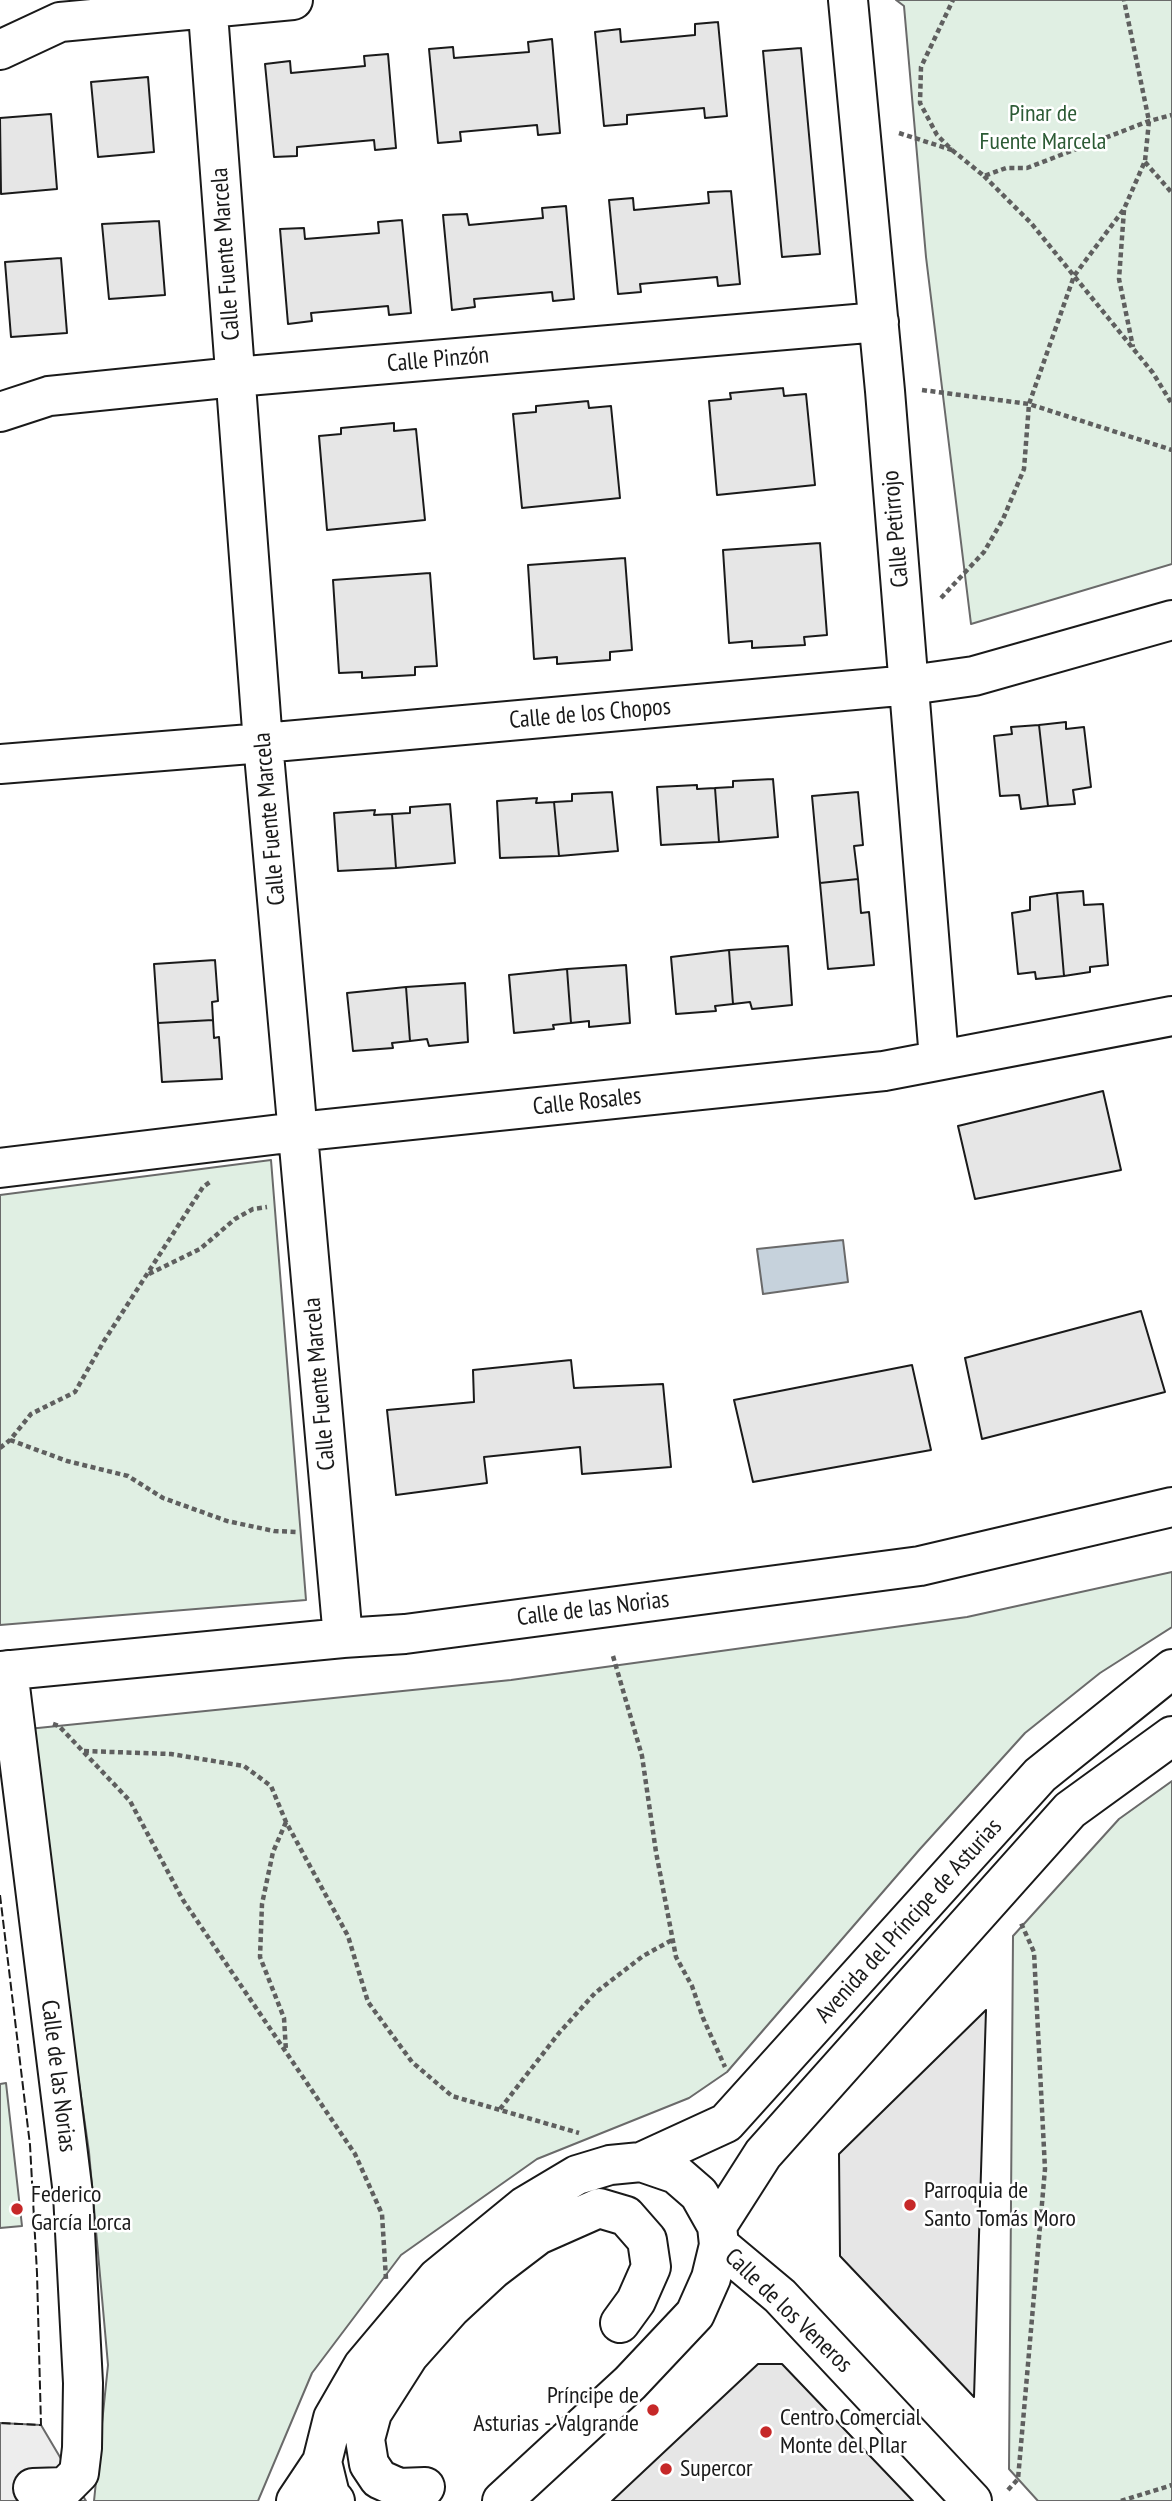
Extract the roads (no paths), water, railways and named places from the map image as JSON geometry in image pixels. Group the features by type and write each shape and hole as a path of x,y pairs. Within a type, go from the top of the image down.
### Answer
{"street":[{"path":"0,50 60,22 207,4 293,0"},
{"name":"Calle Petirrojo","path":"848,0 885,391 939,1059"},
{"name":"Calle Fuente Marcela","path":"207,4 263,743 344,1638"},
{"name":"Calle Pinzón","path":"0,412 49,396 236,377 879,322"},
{"name":"Calle de los Chopos","path":"0,764 910,685 974,676 1172,620"},
{"name":"Calle Rosales","path":"0,1168 297,1132 884,1071 1172,1016"},
{"name":"Calle de las Norias","path":"33,2488 65,2487 79,2473 82,2456 83,2383 73,2194 4,1671 405,1634 920,1566 1172,1507"},
{"name":"Avenida del Príncipe de Asturias","path":"641,2162 726,2123 1040,1775 1172,1669"},
{"name":"Avenida del Príncipe de Asturias","path":"502,2501 630,2383 695,2314 710,2278 718,2235 763,2154 1070,1810 1172,1736"},
{"path":"425,2487 399,2488 379,2479 369,2464 365,2439 372,2413 402,2367 440,2298 437,2278 525,2206 577,2175 610,2165 641,2162 676,2174 699,2194 718,2235"},
{"path":"296,2501 322,2462 333,2418 363,2365 440,2298 492,2270 538,2235 599,2208 626,2216 647,2240 651,2267 636,2301 620,2323"},
{"name":"Calle de los Veneros","path":"718,2235 988,2497"},
{"path":"322,2462 330,2495 335,2501"}],"place":[{"name":"Parroquia de Santo Tomás Moro","path":"910,2205"},
{"name":"Federico García Lorca","path":"17,2209"},
{"name":"Príncipe de Asturias - Valgrande","path":"653,2410"},
{"name":"Centro Comercial Monte del PIlar","path":"766,2432"},
{"name":"Supercor","path":"666,2469"}],"park label":[{"name":"Pinar de Fuente Marcela","path":"1043,128"}]}
